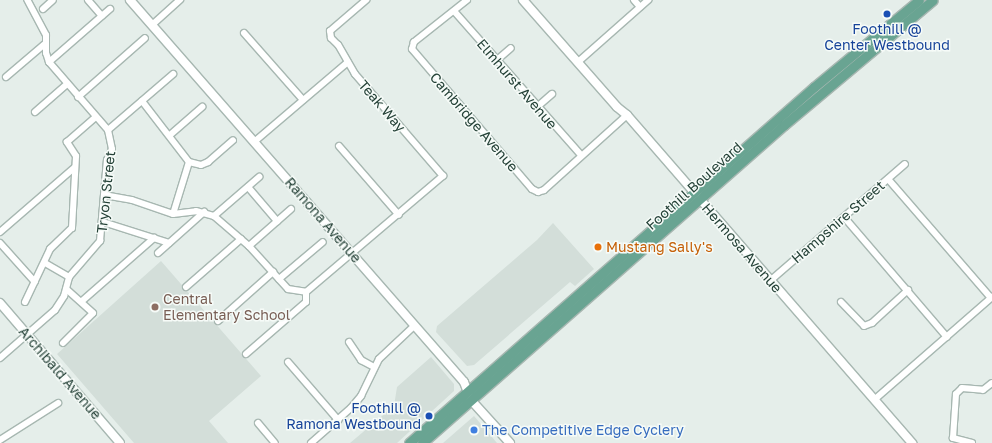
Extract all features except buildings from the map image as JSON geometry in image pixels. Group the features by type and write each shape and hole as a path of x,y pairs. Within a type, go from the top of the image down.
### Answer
{"main road":[{"name":"Foothill Boulevard","path":"409,443 469,396 916,4 933,0"},
{"name":"Foothill Boulevard","path":"422,443 469,396"}],"street":[{"path":"27,0 42,25 49,62 108,130 173,74"},
{"path":"43,8 53,0"},
{"path":"88,0 102,16"},
{"name":"Ramona Avenue","path":"130,0 464,382 469,396 510,443"},
{"path":"152,25 180,0"},
{"path":"454,12 467,0"},
{"name":"Hermosa Avenue","path":"523,0 617,107 627,115 912,443"},
{"path":"634,0 640,7"},
{"path":"578,62 648,0"},
{"name":"Teak Way","path":"363,1 330,31 331,38 338,45 348,62 443,176 399,215"},
{"path":"49,62 110,9"},
{"name":"Cambridge Avenue","path":"454,12 414,42 412,49 528,184 538,192 580,156"},
{"name":"Elmhurst Avenue","path":"454,12 580,156"},
{"path":"244,33 303,100"},
{"path":"78,97 145,38"},
{"path":"6,77 46,43"},
{"path":"497,60 511,48"},
{"path":"254,142 348,62"},
{"path":"35,112 67,84"},
{"path":"537,107 552,94"},
{"path":"142,101 170,135 189,162 201,165 208,162 233,140"},
{"path":"170,135 202,107"},
{"path":"580,156 627,115"},
{"path":"25,302 45,263 50,249 72,228 76,156 67,142 96,117"},
{"name":"Tryon Street","path":"0,358 55,310 66,289 69,277 95,250 100,241 107,160 112,149 108,130"},
{"path":"104,195 132,200 173,214 204,212 214,216 249,246 288,289 306,292 399,215 339,146"},
{"path":"173,214 189,162"},
{"name":"Hampshire Street","path":"771,280 905,164"},
{"path":"0,232 75,167"},
{"path":"214,216 259,176"},
{"path":"874,400 992,298 888,179"},
{"path":"248,187 278,221"},
{"path":"249,246 291,209"},
{"path":"158,253 204,212"},
{"path":"844,217 947,337"},
{"path":"102,222 169,243"},
{"path":"82,301 154,238"},
{"path":"186,287 241,239"},
{"path":"279,279 323,242"},
{"path":"0,243 35,282"},
{"path":"45,263 69,277"},
{"path":"218,321 273,272"},
{"path":"63,343 93,313 82,301 66,289"},
{"path":"841,302 864,326 872,323 908,290"},
{"path":"246,354 306,302 306,292"},
{"name":"Archibald Avenue","path":"0,303 120,443"},
{"path":"311,443 338,420 361,396 374,367 385,352 414,326"},
{"path":"349,342 361,360 374,367"},
{"path":"288,362 338,420"},
{"path":"972,443 953,438 958,390 983,390 992,383"},
{"path":"0,440 58,403"},
{"path":"258,424 275,443"}],"shaded area":[{"path":"553,223 594,269 575,286 570,282 474,365 467,366 436,332 437,326 537,240"},
{"name":"Central Elementary School","path":"161,261 261,376 209,421 228,443 134,443 57,354"},
{"path":"431,357 454,384 454,391 397,443 350,443 394,406 397,387"},
{"path":"474,416 497,443 443,443"}],"place":[{"name":"Foothill @ Center Westbound","path":"887,14"},
{"name":"Mustang Sally's","path":"598,247"},
{"name":"Central Elementary School","path":"155,307"},
{"name":"Foothill @ Ramona Westbound","path":"429,416"},
{"name":"The Competitive Edge Cyclery","path":"474,430"}]}
